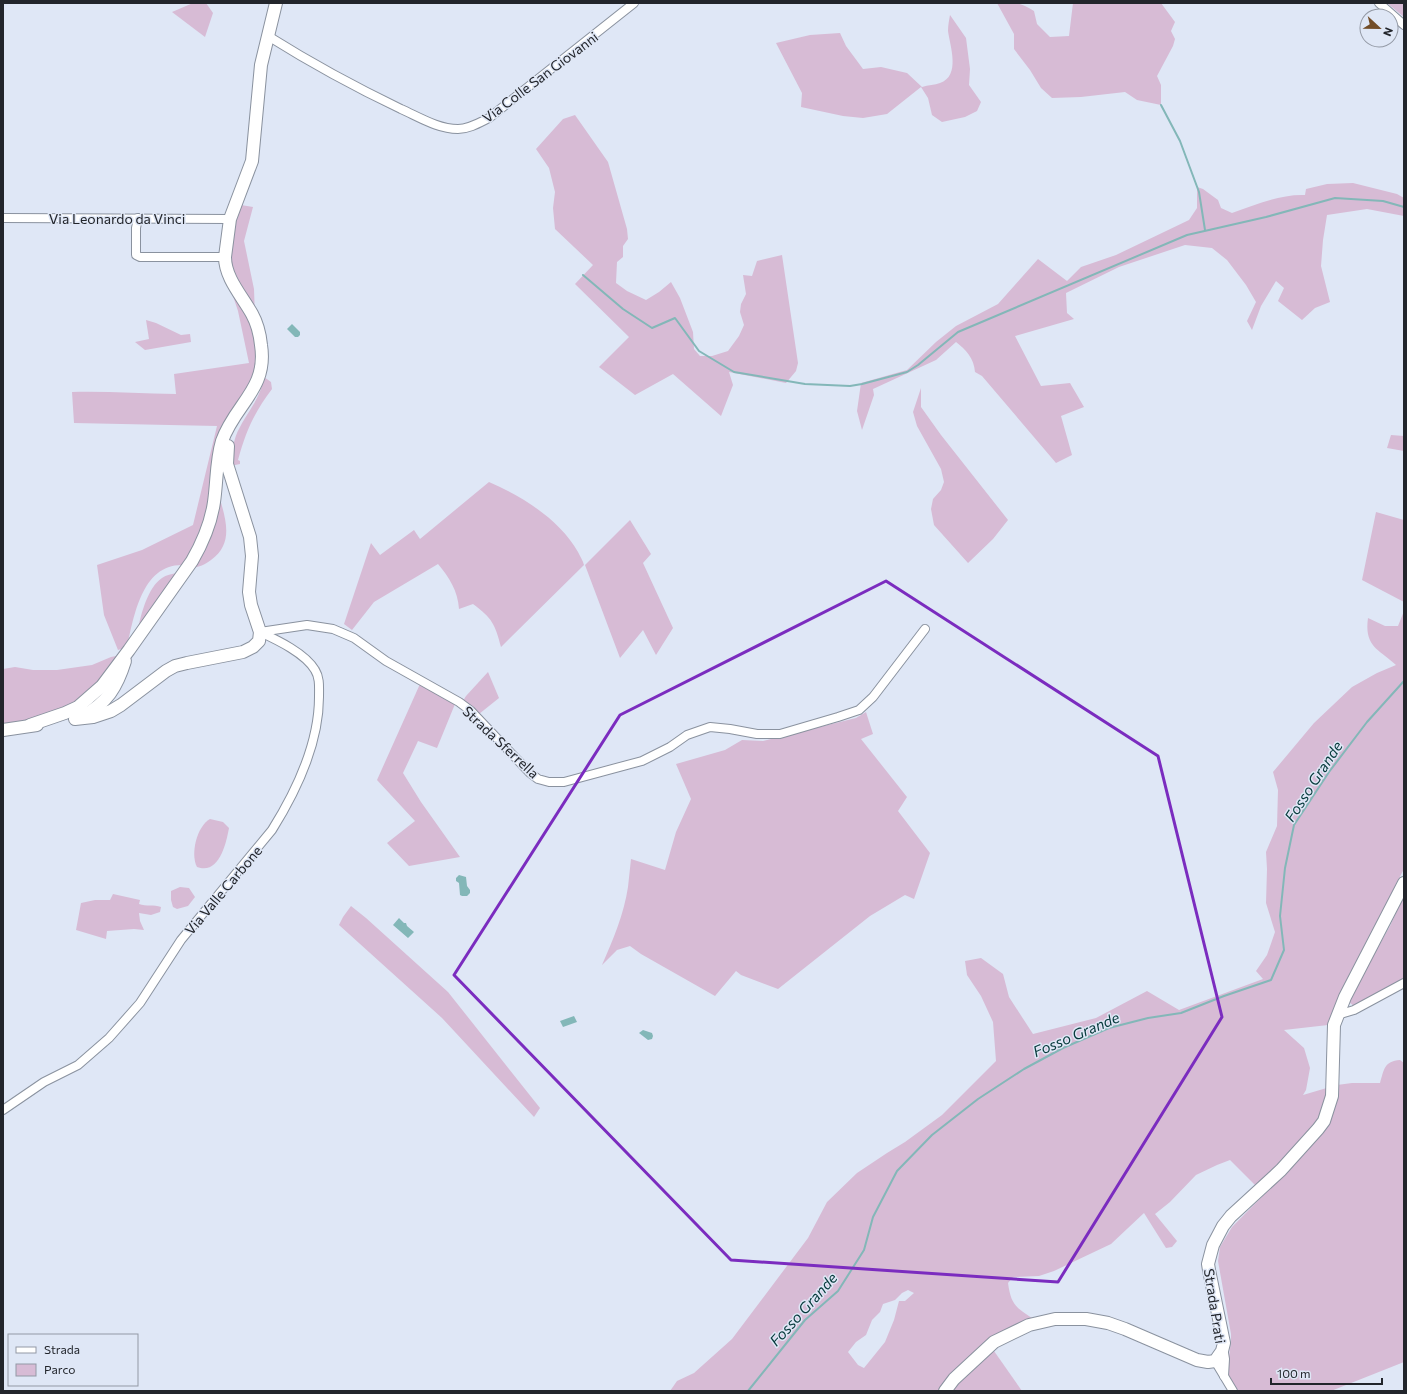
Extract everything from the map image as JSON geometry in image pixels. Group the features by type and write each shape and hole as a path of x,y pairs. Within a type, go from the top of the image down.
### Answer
{"street":[{"path":"3,730 93,716 111,711 175,666 244,652 253,647 259,641 260,632 250,605 249,592 252,556 250,537 227,464 229,442 236,426 255,395 262,363 259,334 252,314 234,285 225,262 225,256 230,218 252,161 261,65 276,3"},
{"name":"Via Colle San Giovanni","path":"268,36 315,65 364,91 428,121 458,129 471,127 489,118 634,3"},
{"path":"1379,3 1404,25"},
{"name":"Via Leonardo da Vinci","path":"3,218 230,218"},
{"path":"138,218 136,228 136,255 140,257 225,256"},
{"path":"30,725 65,713 78,706 106,681 199,550 210,521 222,442 230,424 257,384"},
{"name":"Strada Sferrella","path":"260,632 307,625 333,628 354,638 386,661 459,702 482,721 530,773 538,779 549,782 564,782 642,761 670,747 687,735 710,727 757,734 780,734 838,718 859,710 873,696 925,629"},
{"name":"Via Valle Carbone","path":"3,1110 44,1082 78,1065 109,1038 140,1003 182,940 272,830 284,811 302,771 315,733 319,713 319,682 314,668 299,654 281,642 260,632"},
{"path":"124,702 117,700 116,698 127,652"},
{"path":"75,719 88,713 100,704 114,689 121,675"},
{"path":"106,681 98,699 103,708 111,711"},
{"path":"78,706 124,702"},
{"name":"Strada Prati","path":"945,1391 954,1379 994,1342 1029,1325 1056,1318 1086,1319 1108,1323 1197,1360 1208,1362 1215,1361 1223,1347 1223,1335 1208,1264 1213,1245 1223,1226 1281,1170 1324,1121 1332,1096 1333,1035 1337,1015 1404,883"},
{"path":"1337,1015 1354,1010 1404,983"},
{"path":"1223,1347 1225,1359 1224,1376"},
{"path":"1197,1360 1224,1376"},
{"path":"1215,1361 1233,1391"}],"highlighted area":[{"path":"886,581 1158,756 1222,1017 1058,1282 731,1260 454,975 620,715"}],"green space":[{"path":"193,3 206,3 213,13 205,37 172,12"},
{"path":"997,3 1016,3 1034,11 1037,24 1050,37 1069,36 1073,3 1161,3 1175,22 1171,31 1175,39 1173,46 1157,76 1161,85 1161,105 1137,100 1125,92 1081,97 1052,98 1041,88 1030,70 1014,49 1014,34"},
{"path":"1387,3 1404,3 1404,17 1399,13 1399,8 1393,8"},
{"path":"950,15 966,38 970,69 969,85 981,102 977,111 965,117 942,122 932,115 928,98 921,87 887,114 863,118 843,116 801,107 802,93 776,43 810,35 840,33 846,46 863,69 881,67 907,73 922,87 940,83 950,74 953,60 948,31"},
{"path":"575,115 608,162 627,229 628,239 623,246 623,257 617,262 616,283 627,291 646,300 671,282 680,298 693,332 694,349 700,356 712,356 728,351 739,336 744,325 740,312 741,304 746,294 743,275 752,276 757,261 782,255 798,363 796,371 786,383 729,372 733,385 721,416 673,374 635,395 599,367 629,337 575,284 593,265 555,229 553,208 555,192 549,168 536,149 563,119"},
{"path":"1353,183 1397,194 1404,198 1404,216 1367,209 1327,215 1321,266 1330,302 1315,308 1302,320 1278,301 1284,288 1276,281 1261,306 1252,330 1247,321 1256,302 1246,285 1227,260 1212,248 1185,245 1119,267 1066,293 1067,313 1074,319 1015,336 1041,386 1070,383 1084,407 1061,416 1072,455 1056,463 982,376 975,372 969,355 956,342 936,360 873,389 874,395 862,430 857,411 861,383 907,370 936,342 956,326 998,304 1038,259 1067,281 1081,267 1116,255 1189,220 1197,208 1197,187 1203,189 1218,200 1221,208 1232,213 1277,198 1305,195 1306,189 1327,184"},
{"path":"241,205 253,207 244,241 254,289 258,365 255,376 224,426 206,519 195,546 183,565 169,567 158,573 149,582 137,607 127,647 118,650 104,615 97,565 142,550 193,525 217,426 74,423 72,392 176,394 174,374 249,363 238,311 228,281 222,254"},
{"path":"146,320 181,335 190,334 191,342 145,350 135,342 149,339"},
{"path":"264,377 271,382 272,389 255,414 244,440 238,460 240,461 240,464 230,466 236,436 260,391"},
{"path":"921,388 921,407 941,435 1008,520 993,539 968,563 934,525 931,509 933,499 941,490 944,482 941,469 917,426 913,412"},
{"path":"1391,435 1404,436 1404,451 1387,448"},
{"path":"489,482 514,494 551,519 570,540 584,565 501,647 495,627 485,613 473,604 459,609 455,590 446,574 438,564 374,602 352,630 344,624 371,543 380,555 414,530 420,539"},
{"path":"219,495 224,512 226,530 226,538 223,546 208,562 191,568"},
{"path":"1376,512 1404,520 1404,602 1362,580"},
{"path":"630,520 651,554 643,563 673,628 656,655 643,630 620,658 585,565"},
{"path":"177,573 138,629 143,609 149,594 157,582 164,577"},
{"path":"1404,611 1404,869 1396,884 1383,918 1328,1025 1284,1030 1304,1048 1310,1068 1306,1090 1303,1095 1330,1087 1320,1114 1311,1130 1258,1188 1230,1160 1196,1175 1170,1202 1155,1214 1177,1241 1172,1247 1166,1248 1144,1213 1111,1244 1054,1271 1039,1276 1013,1277 1008,1283 1012,1300 1018,1308 1032,1318 957,1368 939,1391 670,1391 677,1381 694,1373 732,1339 808,1238 827,1202 857,1173 905,1142 942,1115 996,1061 993,1022 981,996 967,975 965,961 981,958 1003,974 1009,997 1033,1034 1096,1018 1147,991 1179,1010 1263,979 1256,971 1267,955 1275,932 1266,903 1266,852 1277,826 1278,790 1273,772 1314,723 1352,687 1377,673 1396,665 1379,651 1371,641 1367,628 1368,618 1385,626 1398,626","holes":["908,1290 914,1293 905,1301 899,1301 894,1320 885,1342 864,1368 858,1365 848,1352 856,1342 866,1335 872,1320 880,1312 883,1304 895,1300 902,1293"]},
{"path":"121,655 108,672 88,692 65,708 45,716 3,726 3,669 15,667 33,670 57,670 92,665 111,657"},
{"path":"488,672 499,698 479,714 463,701"},
{"path":"420,684 455,704 437,748 418,741 403,773 421,802 460,857 409,866 387,843 415,821 377,780"},
{"path":"866,712 873,734 861,739 907,797 898,811 930,853 914,899 905,895 870,916 778,989 741,975 736,971 715,996 641,954 630,946 617,950 602,965 624,907 631,859 665,870 676,832 691,799 676,764 725,750 742,740 763,741 856,718"},
{"path":"210,819 223,822 229,828 226,842 220,856 211,867 197,867 194,855 196,841 198,834 205,823"},
{"path":"180,887 189,888 195,897 188,906 177,909 173,907 171,891"},
{"path":"113,894 140,900 139,904 142,905 161,907 160,912 151,915 139,913 140,921 144,930 134,929 107,931 106,939 76,930 81,903 95,900 110,900"},
{"path":"1404,895 1404,979 1354,1006 1350,1003 1349,999 1390,926"},
{"path":"351,906 448,992 540,1108 534,1117 442,1018 339,925"},
{"path":"1400,1060 1404,1063 1404,1362 1331,1391 1238,1391 1227,1372 1231,1334 1218,1261 1220,1247 1232,1227 1301,1157 1319,1136 1332,1116 1336,1105 1337,1085 1352,1083 1380,1083 1384,1070 1388,1064"},
{"path":"994,1351 1022,1391 951,1391 975,1366"}],"shaded area":[{"path":"292,324 300,332 298,337 295,337 287,329"},
{"path":"459,875 466,877 467,886 470,890 470,893 467,896 460,895 459,883 456,881 456,878"},
{"path":"399,918 414,932 408,938 393,925"},
{"path":"574,1016 577,1022 563,1027 560,1021"},
{"path":"643,1030 652,1033 652,1039 648,1040 639,1033"}],"waterway":[{"path":"1161,105 1180,141 1199,192 1205,230"},
{"path":"583,275 623,309 652,328 675,318 699,351 734,372 805,384 850,386 907,372 918,365 958,332 1187,235 1266,217 1335,198 1383,201 1404,207"},
{"name":"Fosso Grande","path":"748,1391 805,1320 838,1291 864,1250 873,1217 897,1171 932,1135 978,1099 1024,1069 1063,1048 1109,1028 1148,1018 1181,1013 1271,980 1284,950 1280,916 1285,868 1294,825 1329,772 1367,722 1404,681"}]}
